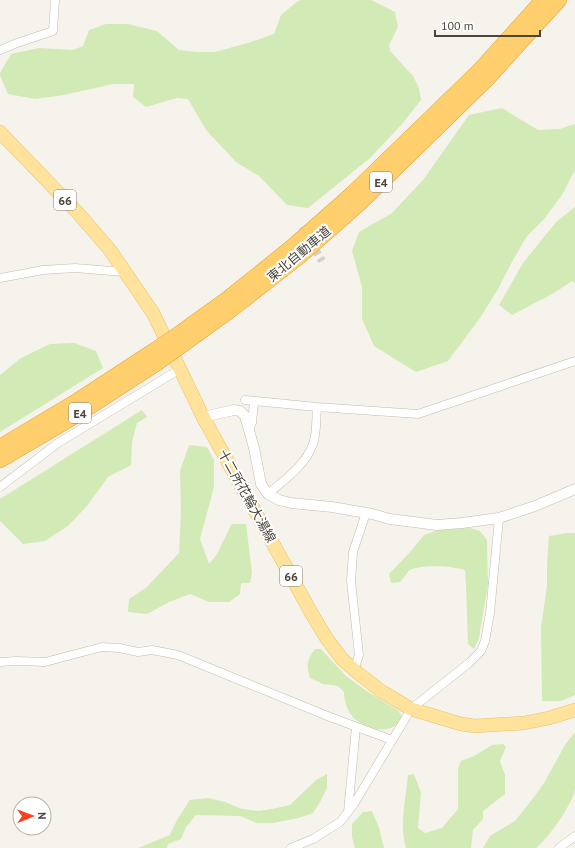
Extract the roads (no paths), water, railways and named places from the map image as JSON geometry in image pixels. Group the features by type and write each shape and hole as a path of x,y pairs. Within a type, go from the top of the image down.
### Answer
{"highway":[{"name":"東北自動車道","path":"183,338 226,300 292,247 352,194 479,71 544,0"},
{"name":"東北自動車道","path":"0,460 80,413 155,357 183,338 232,309 300,256 360,203 487,79 559,0"},
{"name":"東北自動車道","path":"0,447 155,357"}],"main road":[{"name":"十二所花輪大湯線","path":"0,132 78,213 110,250 157,319 203,417 313,616 342,659 381,691 411,709 461,724 475,726 524,723 549,718 575,710"}],"street":[{"path":"0,50 53,32 55,0"},
{"path":"0,278 43,270 75,268 124,272"},
{"path":"245,400 418,414 575,361"},
{"path":"0,487 58,443 180,369"},
{"path":"249,429 252,423 254,401"},
{"path":"268,494 295,470 307,456 313,445 317,407"},
{"path":"203,417 234,410 240,411 245,416 249,429 261,484 268,494 279,500 291,503 332,507 390,519 437,525 499,518 535,506 575,489"},
{"path":"354,670 359,655 351,581 353,552 366,513"},
{"path":"291,848 313,839 340,822 354,804 411,709 469,663 481,651 485,641 490,613 499,518"},
{"path":"0,662 46,662 102,647 119,648 138,652 152,650 178,655 356,727 392,740"},
{"path":"347,813 356,727"},
{"path":"559,848 575,836"}],"tunnel":[{"path":"302,227 322,261"}]}
